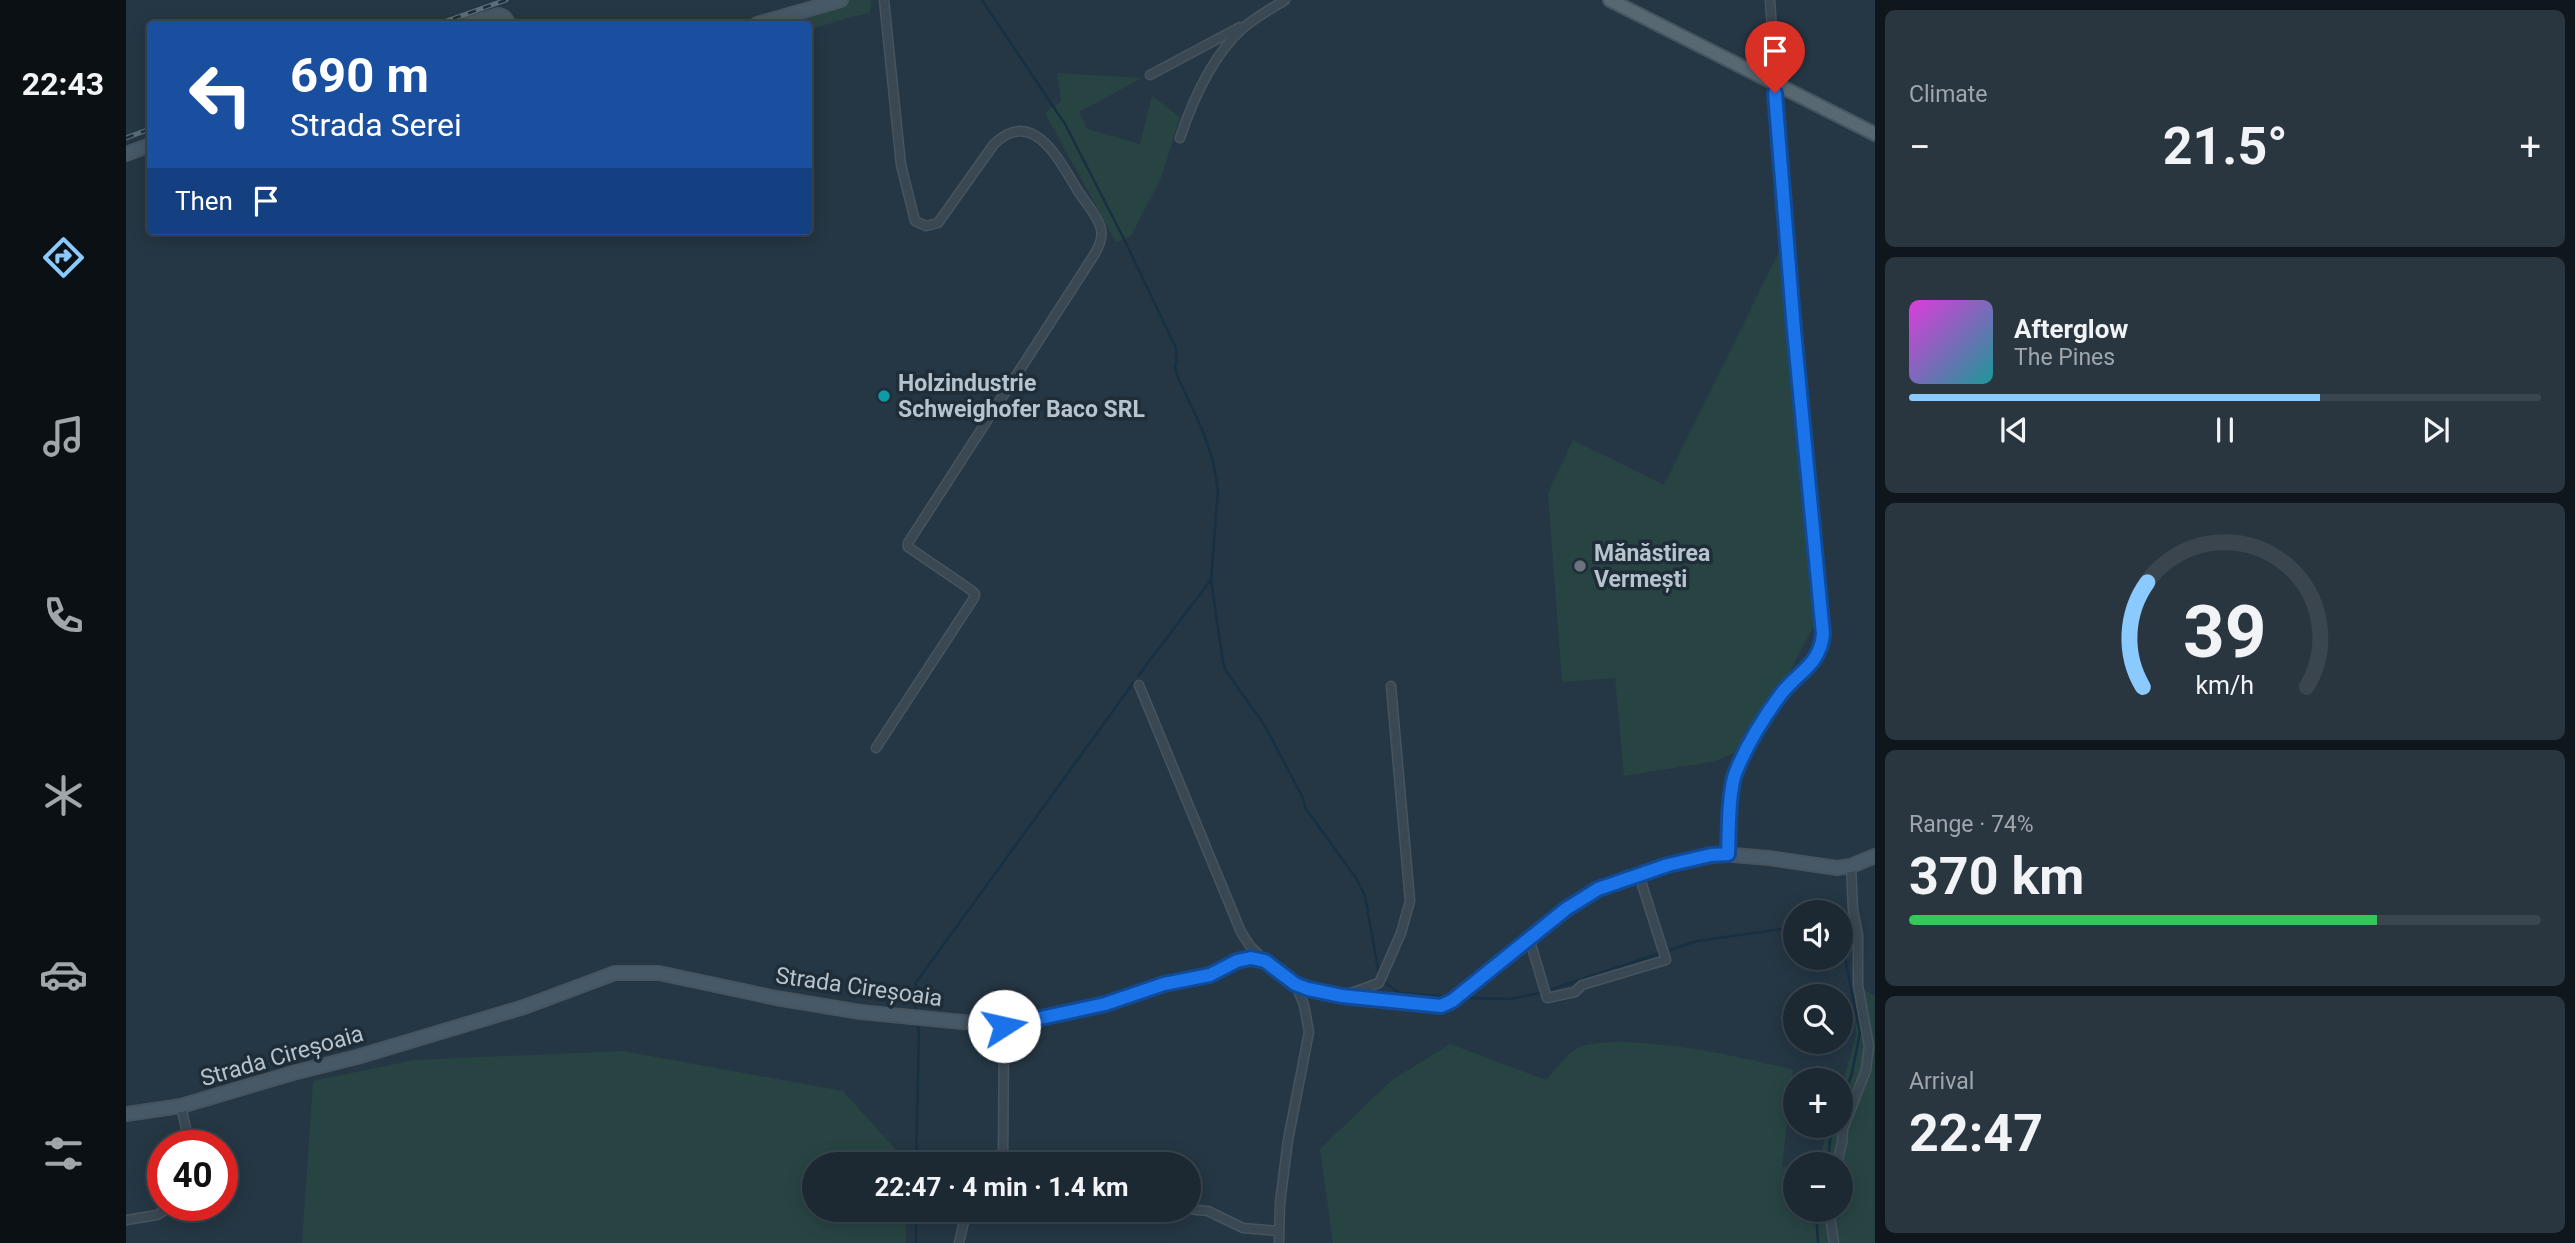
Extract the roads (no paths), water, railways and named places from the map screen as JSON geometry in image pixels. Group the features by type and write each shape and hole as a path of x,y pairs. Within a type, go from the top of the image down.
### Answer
{"main road":[{"path":"1610,0 1875,134"}],"street":[{"path":"768,21 841,0"},
{"path":"876,748 975,594 918,556 908,547 908,543 1094,255 1100,242 1101,230 1049,148 1036,136 1019,130 1004,136 995,144 938,223 926,226 915,221 901,165 884,0"},
{"path":"1150,75 1285,0"},
{"path":"1728,854 1733,784 1737,770 1778,698 1804,673 1816,656 1823,634 1793,320 1770,0"},
{"path":"478,21 499,15 507,21"},
{"path":"1180,138 1206,77 1233,38 1252,20"},
{"path":"126,154 147,146"},
{"path":"1139,685 1241,932 1250,946 1295,984 1342,996 1441,1006 1452,1001 1530,941 1566,909 1598,889 1692,859 1728,854 1829,868 1851,866 1875,856"},
{"path":"1342,996 1379,983 1401,933 1410,901 1391,686"},
{"path":"1839,1152 1843,1129 1866,1070 1869,1046 1858,985 1858,935 1853,910 1851,866"},
{"path":"1530,941 1547,999 1575,992 1582,985 1666,960 1639,875"},
{"name":"Strada Cireșoaia","path":"126,1114 181,1106 472,1024 615,973 659,973 776,999 860,1012 1004,1026 1105,1004 1164,984 1210,975 1237,961 1251,958 1265,961"},
{"path":"1279,1243 1288,1140 1309,1032 1304,1005 1295,984"},
{"path":"1003,1152 1004,1026"},
{"path":"181,1106 186,1130"},
{"path":"1201,1210 1208,1210 1242,1228 1278,1231"},
{"path":"126,1220 147,1217"},
{"path":"959,1243 964,1222"},
{"path":"1831,1222 1834,1243"}],"waterway":[{"path":"982,0 1065,124 1175,346 1175,367 1202,429 1213,461 1218,490 1211,580 1223,662 1226,671 1265,726 1303,798 1306,809 1356,878 1365,896 1379,974"},
{"path":"1138,676 1210,581"},
{"path":"915,1014 916,982 1134,682"},
{"path":"1466,998 1510,999 1540,993 1697,941 1783,929"},
{"path":"1847,970 1860,1033 1853,1068"},
{"path":"1384,982 1399,993 1450,997"},
{"path":"916,1022 919,1030 916,1152"},
{"path":"1829,1152 1831,1138"},
{"path":"916,1222 916,1243"},
{"path":"1817,1222 1818,1243"}],"railway":[{"path":"446,21 506,0"},
{"path":"126,138 147,130"}],"place":[{"name":"Holzindustrie Schweighofer Baco SRL","path":"884,396"},
{"name":"Mănăstirea Vermești","path":"1580,566"}]}
